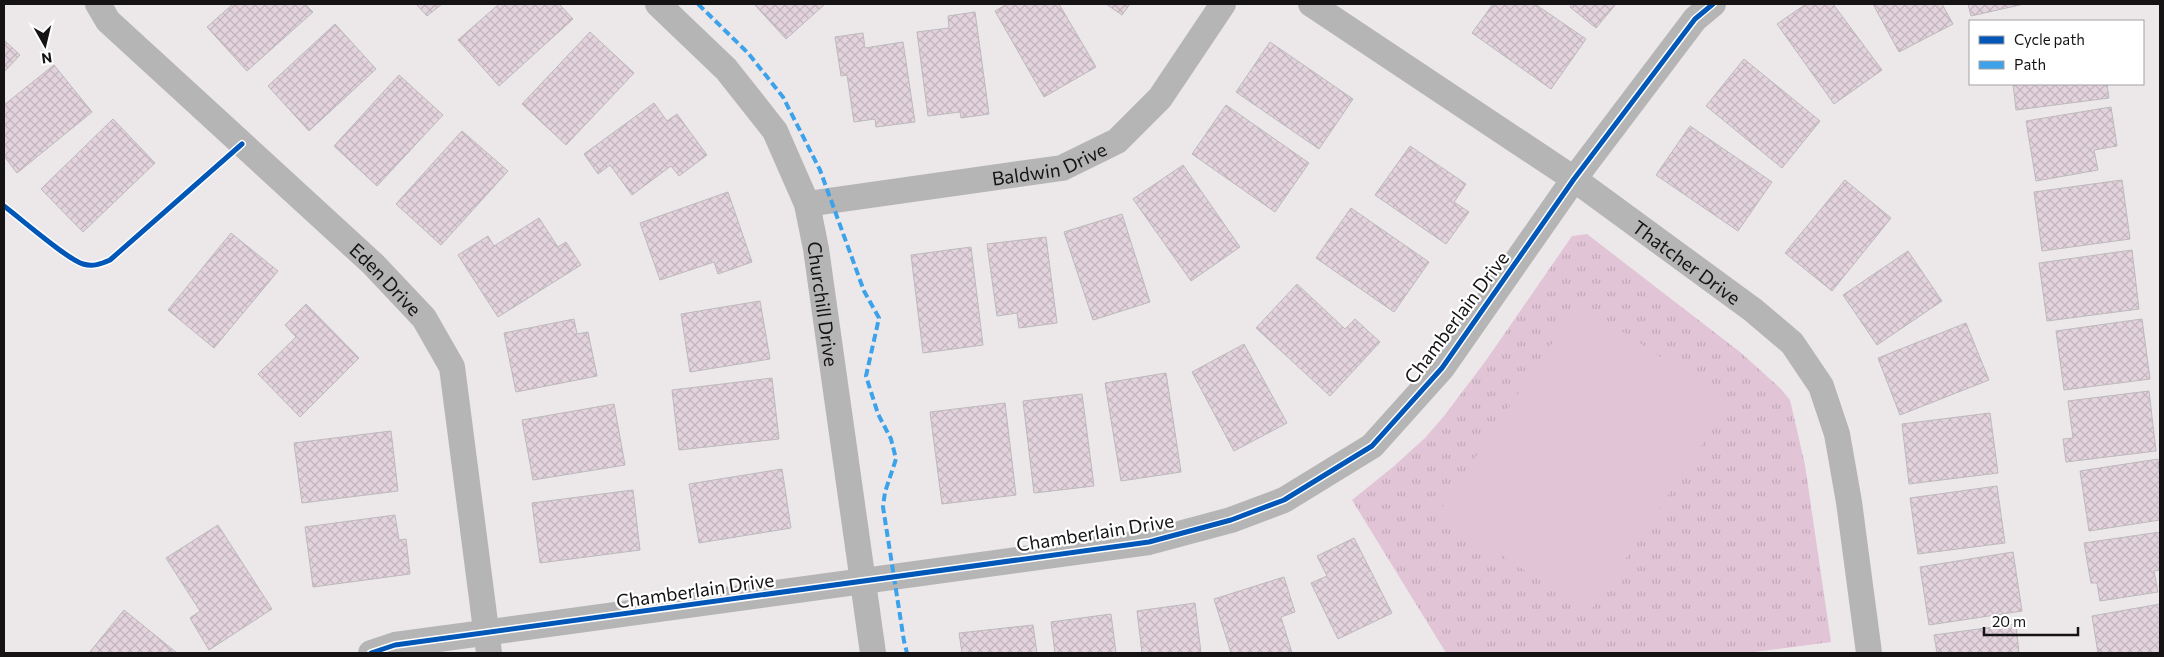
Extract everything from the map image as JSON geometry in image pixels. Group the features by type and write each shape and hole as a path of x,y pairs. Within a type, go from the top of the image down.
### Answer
{"street":[{"name":"Eden Drive","path":"98,4 108,21 373,264 424,318 452,367 488,644"},
{"name":"Churchill Drive","path":"658,4 726,69 775,131 807,204 816,249 873,653"},
{"name":"Baldwin Drive","path":"807,204 1062,168 1117,141 1160,98 1223,4"},
{"name":"Thatcher Drive","path":"1311,4 1574,179 1753,310 1792,343 1821,386 1837,434 1847,492 1869,653"},
{"name":"Chamberlain Drive","path":"371,653 395,645 488,644 863,582 1149,542 1231,520 1284,500 1372,446 1442,368 1574,179 1695,19 1712,4"}],"green space":[{"path":"1587,234 1740,352 1781,389 1790,400 1805,465 1831,642 1747,653 1446,653 1352,500 1425,438 1487,359 1572,236"},
{"path":"1579,303 1730,403 1589,613 1438,513"}],"building":[{"path":"233,4 305,4 313,12 247,71 207,27"},
{"path":"416,4 442,4 427,16"},
{"path":"499,4 559,4 573,19 499,86 458,40"},
{"path":"754,4 825,4 786,39"},
{"path":"1007,4 1059,4 1096,67 1044,97 995,11"},
{"path":"1106,4 1130,4 1122,15"},
{"path":"1493,4 1535,4 1586,39 1551,89 1472,33"},
{"path":"1572,4 1616,4 1596,28 1570,7"},
{"path":"1806,4 1833,4 1882,70 1834,104 1777,24"},
{"path":"1873,4 1942,4 1953,24 1899,52"},
{"path":"1968,4 2024,4 1971,16"},
{"path":"975,12 989,114 961,118 960,112 928,116 917,32 949,28 948,16"},
{"path":"335,24 376,69 309,131 268,86"},
{"path":"590,32 634,73 566,145 522,104"},
{"path":"863,33 865,48 903,42 915,122 876,127 875,119 854,122 847,75 841,76 835,37"},
{"path":"4,40 20,55 4,72"},
{"path":"1270,42 1353,99 1319,149 1236,92"},
{"path":"1744,59 1820,121 1782,168 1706,106"},
{"path":"54,65 92,112 17,173 4,156 4,105"},
{"path":"399,75 443,115 377,186 334,146"},
{"path":"2013,85 2107,85 2109,98 2016,110"},
{"path":"654,103 667,121 677,114 707,155 679,176 671,166 632,195 610,165 598,174 584,154"},
{"path":"1226,105 1309,163 1275,212 1192,154"},
{"path":"2111,107 2117,146 2094,150 2098,170 2036,181 2026,121"},
{"path":"113,119 155,163 83,232 41,189"},
{"path":"1690,126 1772,182 1738,231 1656,175"},
{"path":"462,131 508,171 441,245 396,204"},
{"path":"1410,146 1466,184 1454,202 1469,212 1446,244 1375,195"},
{"path":"1183,165 1240,247 1191,281 1133,199"},
{"path":"1845,180 1891,218 1832,291 1785,253"},
{"path":"2122,180 2130,239 2042,251 2034,192"},
{"path":"728,192 752,262 718,274 714,262 660,280 640,223"},
{"path":"1351,208 1429,262 1394,312 1316,258"},
{"path":"1122,214 1150,302 1093,320 1064,232"},
{"path":"539,218 558,247 566,242 581,265 498,317 458,255 488,236 494,246"},
{"path":"231,233 278,271 214,348 168,310"},
{"path":"1046,237 1057,323 1019,328 1017,313 997,316 987,244"},
{"path":"971,247 983,345 923,353 911,255"},
{"path":"2132,250 2139,309 2047,321 2039,263"},
{"path":"1908,251 1942,301 1877,345 1843,295"},
{"path":"1297,284 1345,329 1355,319 1380,342 1330,396 1256,328"},
{"path":"760,301 770,359 690,372 681,314"},
{"path":"306,304 359,358 300,417 258,374 296,337 285,325"},
{"path":"574,319 577,334 588,332 597,376 516,392 504,333"},
{"path":"2142,319 2150,379 2064,390 2056,331"},
{"path":"1966,323 1989,380 1900,415 1878,358"},
{"path":"1244,344 1287,423 1234,451 1192,372"},
{"path":"1166,373 1181,472 1121,481 1105,383"},
{"path":"772,378 779,439 679,450 672,390"},
{"path":"2149,391 2156,451 2066,462 2063,439 2073,438 2068,401"},
{"path":"1082,394 1094,486 1034,493 1023,401"},
{"path":"1005,403 1016,495 942,504 930,412"},
{"path":"614,404 625,465 533,480 522,420"},
{"path":"1990,413 1998,473 1909,484 1902,424"},
{"path":"391,431 398,491 302,503 294,443"},
{"path":"2158,459 2160,520 2089,531 2080,471"},
{"path":"782,469 791,528 699,543 689,484"},
{"path":"1997,486 2005,543 1918,554 1910,498"},
{"path":"633,490 640,550 540,563 532,503"},
{"path":"395,515 399,540 406,539 410,574 313,587 305,527"},
{"path":"218,525 272,609 209,650 190,618 200,611 166,558"},
{"path":"2160,532 2160,570 2154,571 2158,592 2100,601 2097,583 2091,583 2084,543"},
{"path":"1354,538 1392,613 1338,639 1311,583 1327,576 1317,556"},
{"path":"2013,552 2022,611 1929,625 1920,567"},
{"path":"1284,577 1295,612 1281,617 1292,653 1231,653 1214,599"},
{"path":"1195,603 1201,653 1142,653 1137,611"},
{"path":"2160,604 2160,653 2098,653 2092,616"},
{"path":"124,610 177,653 89,653"},
{"path":"1111,614 1116,653 1055,653 1051,622"},
{"path":"2016,624 2019,653 1937,653 1934,635"},
{"path":"1033,625 1037,653 962,653 959,633"}],"marked path":[{"path":"698,4 748,53 783,97 820,170 864,291 879,318 866,376 878,414 891,439 896,459 885,492 883,507 907,653"}],"cycle path":[{"path":"371,653 395,645 1149,542 1231,520 1284,500 1372,446 1442,368 1574,179 1695,19 1713,4"},
{"path":"4,206 76,261 87,265 100,264 110,260 242,144"}]}
